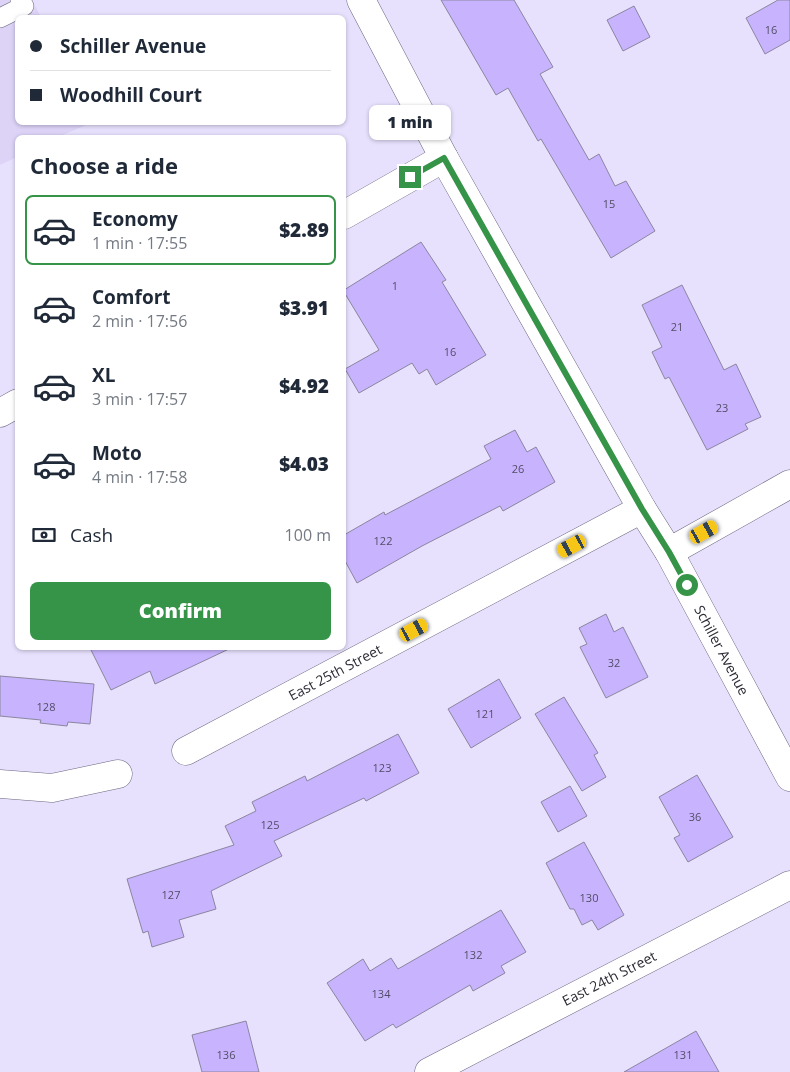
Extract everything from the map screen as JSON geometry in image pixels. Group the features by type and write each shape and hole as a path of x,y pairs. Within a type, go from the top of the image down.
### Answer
{"street":[{"name":"Schiller Avenue","path":"361,0 444,158 642,509 669,552 790,777"},
{"path":"346,214 444,158"},
{"path":"0,413 15,404"},
{"path":"669,552 790,484"},
{"name":"East 25th Street","path":"186,751 642,509"},
{"path":"0,784 52,788 118,774"},
{"name":"East 24th Street","path":"429,1072 790,884"}],"lane":[{"path":"0,18 24,6 20,0"}],"shaded area":[{"path":"0,0 32,0 40,15 15,15 15,125 86,125 63,135 15,135 15,158 0,165"}],"building":[{"path":"441,0 514,0 553,67 540,74 589,160 599,154 615,186 626,181 655,231 611,258 541,139 538,141 508,88 496,95"},
{"path":"778,0 790,0 790,40 765,54 746,18"},
{"path":"634,6 650,37 623,51 607,20"},
{"path":"421,242 446,280 442,282 486,355 436,385 427,369 419,374 412,363 359,393 346,368 379,350 346,295 346,289"},
{"path":"682,285 724,370 736,364 761,417 745,424 748,429 707,450 669,377 665,379 652,352 662,347 642,305"},
{"path":"515,430 527,452 536,447 555,482 503,511 500,506 422,546 357,583 346,563 346,534 384,512 385,515 491,459 484,446"},
{"path":"606,614 614,632 623,627 648,677 606,698 580,647 587,644 579,628"},
{"path":"91,650 227,650 155,684 150,671 111,690"},
{"path":"0,676 94,684 90,724 68,722 67,726 40,723 41,720 0,716"},
{"path":"499,679 521,718 471,748 448,709"},
{"path":"564,697 598,753 594,755 606,777 582,791 535,714"},
{"path":"398,734 419,773 366,801 364,798 274,841 282,856 211,891 216,909 179,920 184,937 152,947 148,931 143,933 127,879 234,845 225,826 256,811 252,802 305,776 307,781"},
{"path":"697,775 733,837 688,862 674,838 680,835 659,797"},
{"path":"570,786 587,816 558,832 541,802"},
{"path":"584,842 624,915 598,930 592,920 582,925 574,909 570,909 546,863"},
{"path":"501,910 526,952 501,966 505,973 473,991 470,985 396,1028 393,1024 365,1041 327,983 363,959 370,971 391,958 398,969"},
{"path":"246,1021 259,1072 202,1072 192,1035"},
{"path":"696,1031 719,1072 624,1072"}],"route":[{"path":"410,177 444,158 642,509 687,585"}]}
